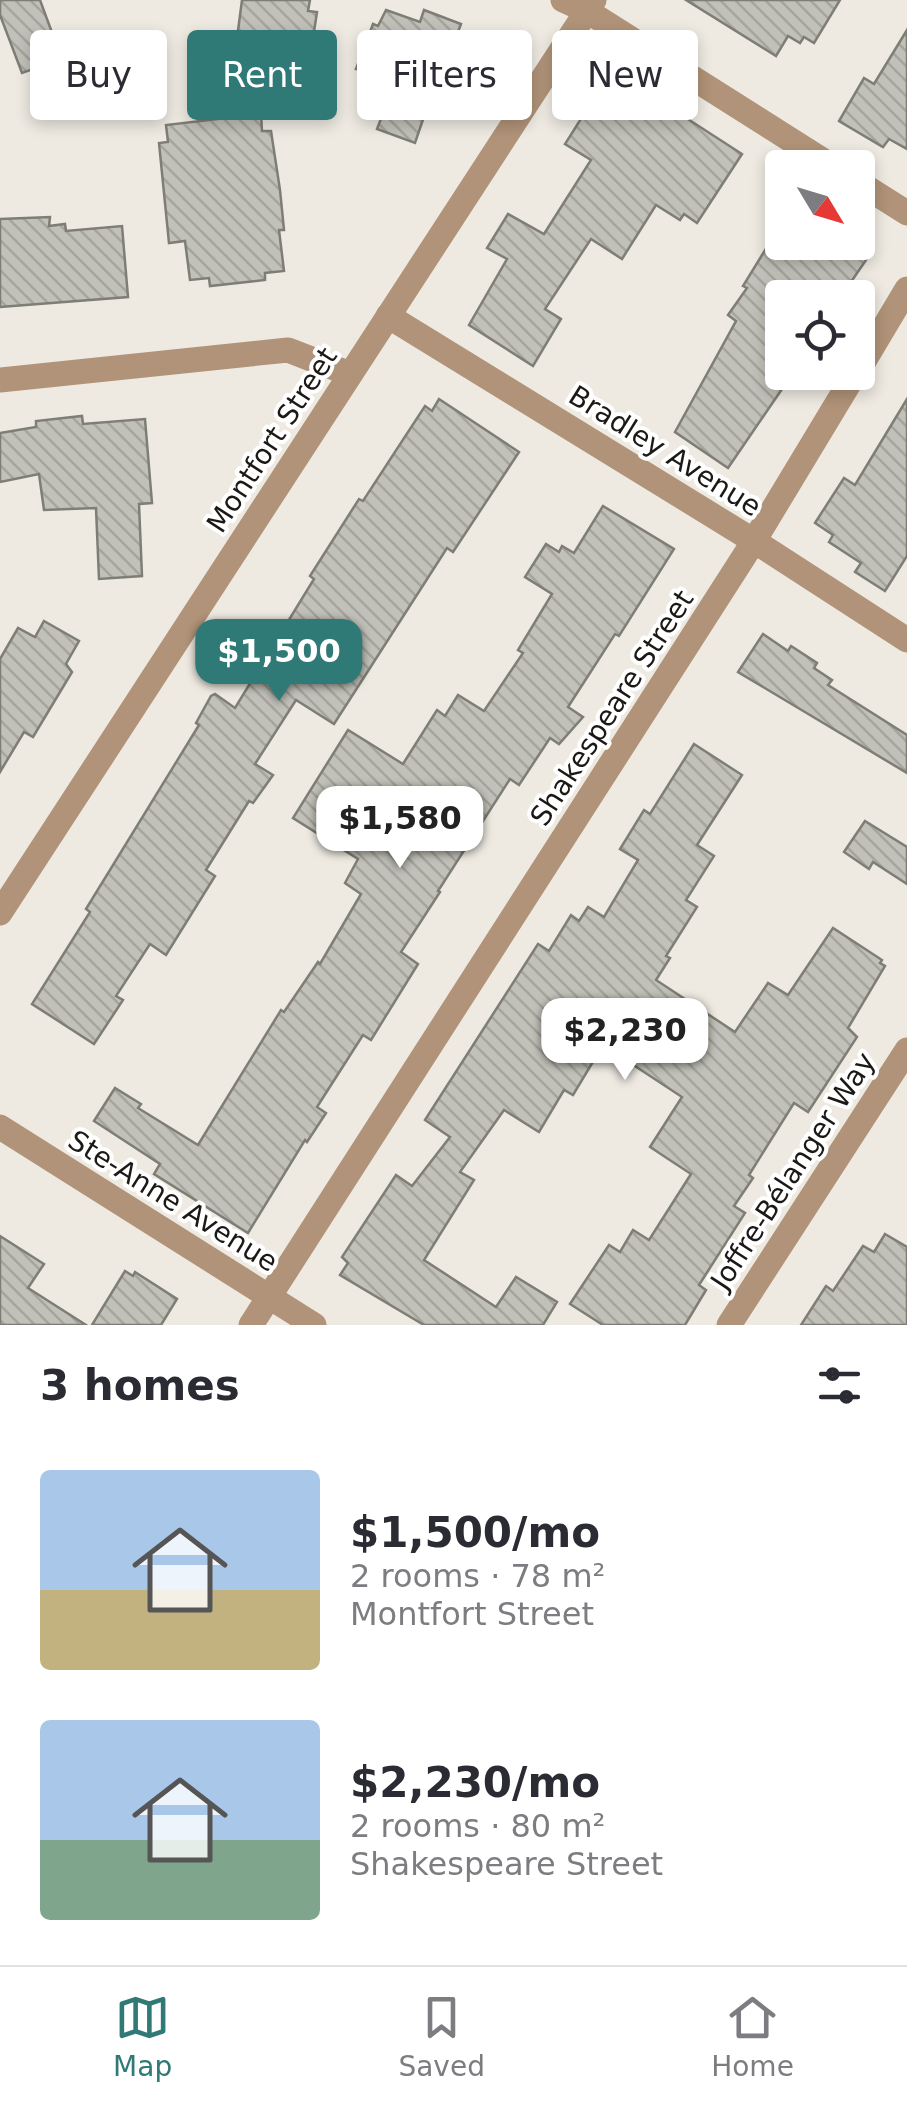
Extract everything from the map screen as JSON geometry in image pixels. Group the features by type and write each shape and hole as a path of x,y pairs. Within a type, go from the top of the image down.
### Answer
{"street":[{"path":"563,0 591,6 808,150"},
{"name":"Montfort Street","path":"0,913 591,6"},
{"path":"875,193 907,213"},
{"name":"Shakespeare Street","path":"875,342 907,289"},
{"name":"Bradley Avenue","path":"388,316 907,640"},
{"path":"0,380 288,350 350,374"},
{"name":"Shakespeare Street","path":"251,1325 754,541 846,390"},
{"name":"Joffre-Bélanger Way","path":"729,1325 907,1050"},
{"name":"Ste-Anne Avenue","path":"0,1127 314,1325"}],"building":[{"path":"0,0 40,0 51,30 30,30 30,70 22,73 0,15"},
{"path":"242,0 310,0 308,11 317,12 314,30 238,30"},
{"path":"686,0 840,0 814,43 804,37 800,43 788,36 776,56"},
{"path":"386,10 420,22 424,10 461,24 459,30 371,30 373,24 378,26"},
{"path":"907,30 907,149 889,139 883,147 839,121 864,78 874,84"},
{"path":"261,120 262,131 271,131 284,230 279,230 284,271 265,273 265,280 210,286 209,278 190,280 185,241 169,243 159,143 168,142 166,125"},
{"path":"380,120 423,120 415,143 377,129"},
{"path":"580,120 689,120 742,154 697,223 684,214 680,220 656,205 622,259 591,239 545,309 561,319 533,366 469,325 507,259 487,248 508,214 544,234 591,160 565,144"},
{"path":"50,217 49,226 65,224 66,231 122,226 128,297 0,307 0,219"},
{"path":"765,250 765,260 866,260 852,280 765,280 765,390 781,390 728,468 675,432 736,321 728,315 747,288 743,286"},
{"path":"439,399 519,452 453,552 447,548 334,724 296,700 255,764 273,775 253,803 249,801 206,870 215,876 166,955 150,944 116,996 123,1000 94,1044 32,1004 199,725 196,723 211,696 215,694 235,708 359,499 363,501 425,406 432,411"},
{"path":"907,399 907,556 885,591 855,572 861,563 829,542 833,535 815,523 844,478 855,485"},
{"path":"82,416 83,424 145,419 152,503 139,504 142,576 99,579 96,508 44,510 39,474 0,482 0,433 36,427 36,421"},
{"path":"603,506 674,549 568,707 583,717 559,744 550,738 519,785 510,779 438,891 401,952 418,964 371,1040 363,1035 317,1107 326,1113 248,1233 154,1174 160,1164 94,1121 115,1088 141,1104 138,1108 198,1145 281,1010 284,1012 320,964 361,894 345,883 358,859 293,818 348,730 403,764 437,710 445,716 458,695 484,711 523,653 518,650 552,594 525,577 546,544 559,552 562,546 574,553"},
{"path":"44,621 79,641 66,664 72,672 33,737 24,732 0,772 0,659 18,628 35,637"},
{"path":"763,634 788,651 791,646 817,663 814,668 832,680 828,685 907,735 907,773 738,672"},
{"path":"694,744 742,775 697,845 714,856 686,900 697,907 666,956 670,958 656,980 735,1032 768,983 788,995 833,928 882,960 880,963 885,966 848,1028 857,1037 808,1112 794,1103 749,1175 753,1178 734,1206 745,1213 699,1285 706,1290 685,1325 603,1325 570,1304 609,1245 620,1252 633,1230 649,1240 691,1174 650,1147 682,1097 603,1045 573,1095 564,1090 539,1132 504,1110 460,1172 474,1180 424,1260 496,1307 516,1277 557,1302 543,1325 424,1325 340,1275 348,1263 342,1257 396,1175 412,1186 450,1137 425,1120 538,944 549,951 571,915 579,921 588,907 604,917 638,860 620,849 644,810 650,814"},
{"path":"865,821 907,847 907,884 873,862 869,869 844,852"},
{"path":"885,1234 907,1247 907,1325 801,1325 826,1286 833,1291 863,1246 874,1252"},
{"path":"0,1236 44,1264 28,1288 86,1325 0,1325"},
{"path":"125,1271 133,1276 135,1272 177,1299 161,1325 92,1325"}]}
